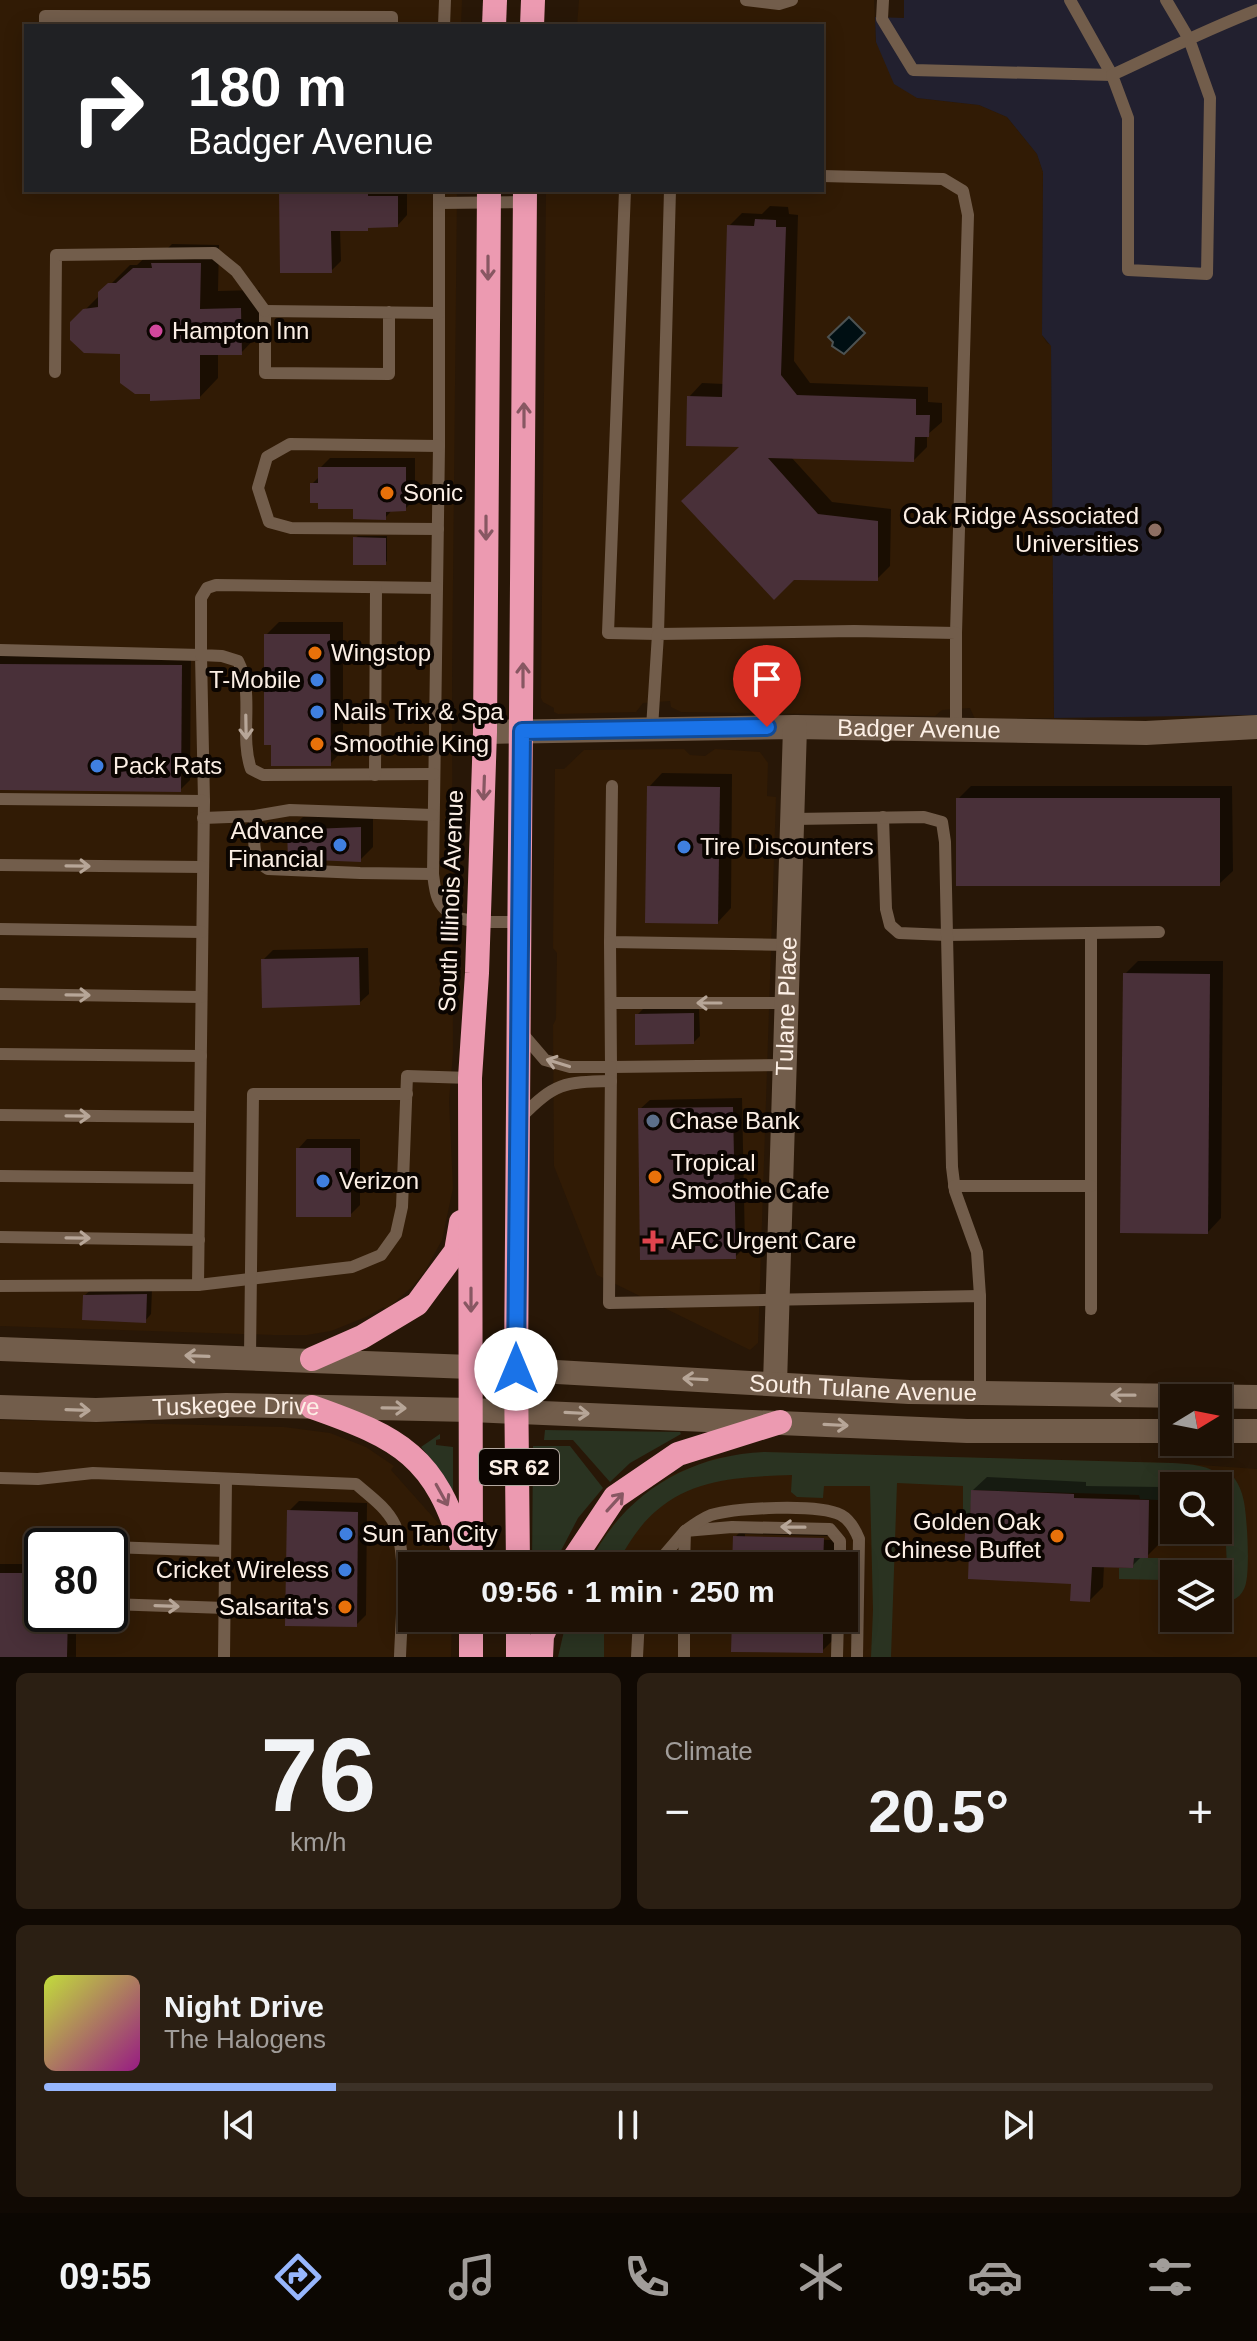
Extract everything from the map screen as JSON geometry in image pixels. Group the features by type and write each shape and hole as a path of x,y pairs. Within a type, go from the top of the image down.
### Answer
{"highway":[{"path":"494,24 495,0"},
{"path":"532,24 533,0"},
{"name":"South Illinois Avenue","path":"469,1552 470,1078 485,732 489,196"},
{"path":"516,1369 525,196"},
{"path":"312,1359 362,1337 417,1304 456,1251 472,1149"},
{"name":"SR 62","path":"516,1369 518,1552"},
{"path":"312,1407 387,1436 419,1463 445,1498 465,1552"},
{"path":"578,1552 615,1497 678,1454 780,1422"},
{"path":"471,1632 471,1657"},
{"path":"518,1632 518,1657"},
{"path":"541,1657 544,1632"}],"street":[{"name":"Badger Avenue","path":"485,732 795,727 1146,733 1257,727"},
{"name":"Tulane Place","path":"775,1384 795,727"},
{"name":"Tuskegee Drive","path":"0,1349 470,1367"},
{"name":"South Tulane Avenue","path":"470,1367 909,1392 1257,1397"},
{"name":"Tuskegee Drive","path":"0,1407 96,1410 226,1405 471,1410"},
{"name":"South Tulane Avenue","path":"471,1410 967,1431 1160,1431"},
{"path":"1232,1431 1257,1431"}],"lane":[{"path":"444,24 445,0"},
{"path":"746,0 779,4 792,0"},
{"path":"883,0 882,19 913,70 1112,75 1257,10"},
{"path":"1070,0 1112,75 1128,118 1128,270 1207,274 1210,98 1189,39 1166,0"},
{"path":"45,24 45,16 392,17 392,24"},
{"path":"824,176 943,179 963,191 968,215 956,730"},
{"path":"625,192 608,633 956,633"},
{"path":"652,728 658,634 670,192"},
{"path":"521,922 463,920 452,915 439,901 433,874 433,815 439,446 439,196 525,196"},
{"path":"55,372 56,255 214,253 236,271 265,311 265,373 389,374 389,312"},
{"path":"265,311 439,313"},
{"path":"438,529 291,528 269,522 258,488 267,457 290,444 439,446"},
{"path":"198,1285 204,801 201,598 207,588 216,585 437,588"},
{"path":"375,775 376,588"},
{"path":"0,650 222,656 238,661 245,675 246,755 251,769 263,775 434,774"},
{"path":"612,786 609,1303 980,1296"},
{"path":"0,799 204,801"},
{"path":"203,818 255,816 290,810 433,815"},
{"path":"255,816 255,858 268,869 433,874"},
{"path":"883,817 886,909 890,925 899,933 1159,932"},
{"path":"793,819 924,817 942,822 954,1186 977,1252 980,1393"},
{"path":"0,865 203,867"},
{"path":"0,929 202,932"},
{"path":"1091,933 1091,1309"},
{"path":"610,942 789,945"},
{"path":"0,994 201,997"},
{"path":"611,1003 787,1003"},
{"path":"519,1030 545,1060 570,1067 785,1065"},
{"path":"0,1054 201,1056"},
{"path":"0,1286 198,1285 352,1267 381,1255 396,1234 402,1207 407,1076 470,1078"},
{"path":"518,1119 544,1095 571,1082 611,1081"},
{"path":"250,1357 253,1094 407,1094"},
{"path":"0,1115 200,1117"},
{"path":"0,1176 199,1178"},
{"path":"954,1186 1091,1186"},
{"path":"0,1237 199,1240"},
{"path":"0,1478 38,1479 93,1473 356,1484 376,1500 394,1523 402,1550 400,1657"},
{"path":"224,1657 226,1479"},
{"path":"667,1552 685,1531 701,1519 722,1513 808,1509 840,1515 855,1529 859,1539 857,1657"},
{"path":"685,1531 732,1527 826,1528 834,1532 840,1541 840,1552"},
{"path":"684,1552 685,1531"},
{"path":"128,1548 225,1551"},
{"path":"128,1605 225,1608"},
{"path":"637,1657 638,1632"},
{"path":"684,1632 684,1657"},
{"path":"837,1657 838,1632"}],"shaded area":[{"path":"0,0 462,0 461,24 24,24 24,192 457,192 452,678 453,1053 449,1101 453,1188 442,1240 413,1286 386,1310 384,1307 331,1331 274,1335 0,1326"},
{"path":"579,0 874,0 876,42 917,98 979,105 1007,117 1037,154 1043,172 1042,335 1051,345 1054,718 975,719 970,708 942,710 935,716 681,712 671,707 670,701 643,703 636,712 558,714 543,702 546,192 824,192 824,24 577,24"},
{"name":"Oak Ridge Associated Universities","path":"904,0 1257,0 1257,715 1054,718 1051,346 1042,335 1043,172 1037,154 1007,117 979,105 917,98 894,84 876,42 875,17 904,18"},
{"path":"849,317 865,333 844,354 832,346 833,342 828,337"},
{"path":"684,749 690,755 705,756 715,749 760,752 768,763 767,796 776,797 758,1343 750,1350 597,1275 554,1166 553,1025 556,1019 557,953 553,948 555,769 564,769 584,750"},
{"path":"0,1420 284,1427 330,1433 366,1447 394,1466 391,1470 440,1525 448,1552 398,1552 398,1632 452,1632 451,1657 0,1657"},
{"path":"765,1452 1173,1463 1257,1469 1257,1657 558,1657 564,1632 858,1632 858,1552 595,1552 612,1525 671,1475 716,1458"}],"green space":[{"path":"545,1430 681,1434 630,1463 610,1482 573,1440 544,1440"},
{"path":"440,1434 436,1445 453,1447 453,1492 421,1447"},
{"path":"533,1446 570,1446 603,1488 578,1518 560,1552 532,1552"},
{"path":"765,1452 1173,1463 1216,1472 1160,1472 1160,1500 1140,1499 1139,1495 972,1490 970,1515 963,1515 963,1486 897,1483 891,1657 871,1657 870,1486 824,1486 823,1498 797,1497 791,1492 792,1475 703,1485 671,1500 650,1517 624,1552 596,1552 619,1519 660,1484 709,1461"},
{"path":"1232,1475 1241,1490 1248,1547 1246,1582 1242,1593 1232,1600 1232,1560 1227,1560 1226,1544 1232,1544"},
{"path":"1134,1558 1165,1558 1160,1560 1160,1580 1119,1579 1119,1568 1133,1568"},
{"path":"564,1632 604,1632 604,1657 558,1657"}],"building":[{"path":"279,192 368,192 368,196 398,196 398,227 331,231 332,273 280,273"},
{"path":"755,219 776,220 776,227 786,227 781,375 797,395 916,399 916,415 930,415 929,437 915,437 914,462 768,458 818,514 878,521 878,581 794,580 774,600 681,501 739,447 686,446 687,396 722,397 727,225 754,226"},
{"name":"Hampton Inn","path":"151,263 201,263 200,309 241,308 242,355 200,355 200,399 150,401 150,394 135,394 120,383 120,354 84,353 70,340 70,322 83,309 98,307 98,292 108,283 116,283 133,268 152,268"},
{"path":"318,467 406,467 406,511 386,512 386,520 353,519 353,509 318,509 318,503 310,503 310,483 318,483"},
{"path":"353,537 386,538 386,565 353,565"},
{"path":"264,634 330,634 331,766 271,766 271,745 264,745"},
{"path":"0,664 182,665 181,792 0,790"},
{"path":"647,786 720,787 718,924 645,923"},
{"path":"956,798 1220,798 1220,886 956,886"},
{"path":"361,827 361,862 288,859 287,830"},
{"path":"359,957 360,1005 262,1008 261,959"},
{"path":"1123,973 1210,974 1208,1234 1120,1233"},
{"path":"694,1013 694,1044 635,1045 635,1014"},
{"path":"733,1107 736,1259 640,1260 638,1108"},
{"path":"296,1148 351,1148 351,1217 296,1217"},
{"path":"147,1294 146,1323 82,1320 83,1295"},
{"name":"Golden Oak Chinese Buffet","path":"971,1490 1149,1500 1148,1558 1134,1558 1133,1568 1092,1567 1090,1602 1070,1601 1071,1584 968,1579 969,1550 964,1550"},
{"path":"287,1510 358,1512 357,1627 285,1626"},
{"path":"733,1536 824,1538 824,1552 732,1552"},
{"path":"0,1573 24,1573 24,1632 68,1632 67,1657 0,1657"},
{"path":"732,1632 823,1632 823,1653 731,1652"}],"place":[{"name":"Hampton Inn","path":"156,331"},
{"name":"Sonic","path":"387,493"},
{"name":"Oak Ridge Associated Universities","path":"1155,530"},
{"name":"Wingstop","path":"315,653"},
{"name":"T-Mobile","path":"317,680"},
{"name":"Nails Trix & Spa","path":"317,712"},
{"name":"Smoothie King","path":"317,744"},
{"name":"Pack Rats","path":"97,766"},
{"name":"Advance Financial","path":"340,845"},
{"name":"Tire Discounters","path":"684,847"},
{"name":"Chase Bank","path":"653,1121"},
{"name":"Tropical Smoothie Cafe","path":"655,1177"},
{"name":"Verizon","path":"323,1181"},
{"name":"AFC Urgent Care","path":"653,1241"},
{"name":"Sun Tan City","path":"346,1534"},
{"name":"Golden Oak Chinese Buffet","path":"1057,1536"},
{"name":"Cricket Wireless","path":"345,1570"},
{"name":"Salsarita's","path":"345,1607"}],"route":[{"path":"516,1369 522,731 767,727"}]}
